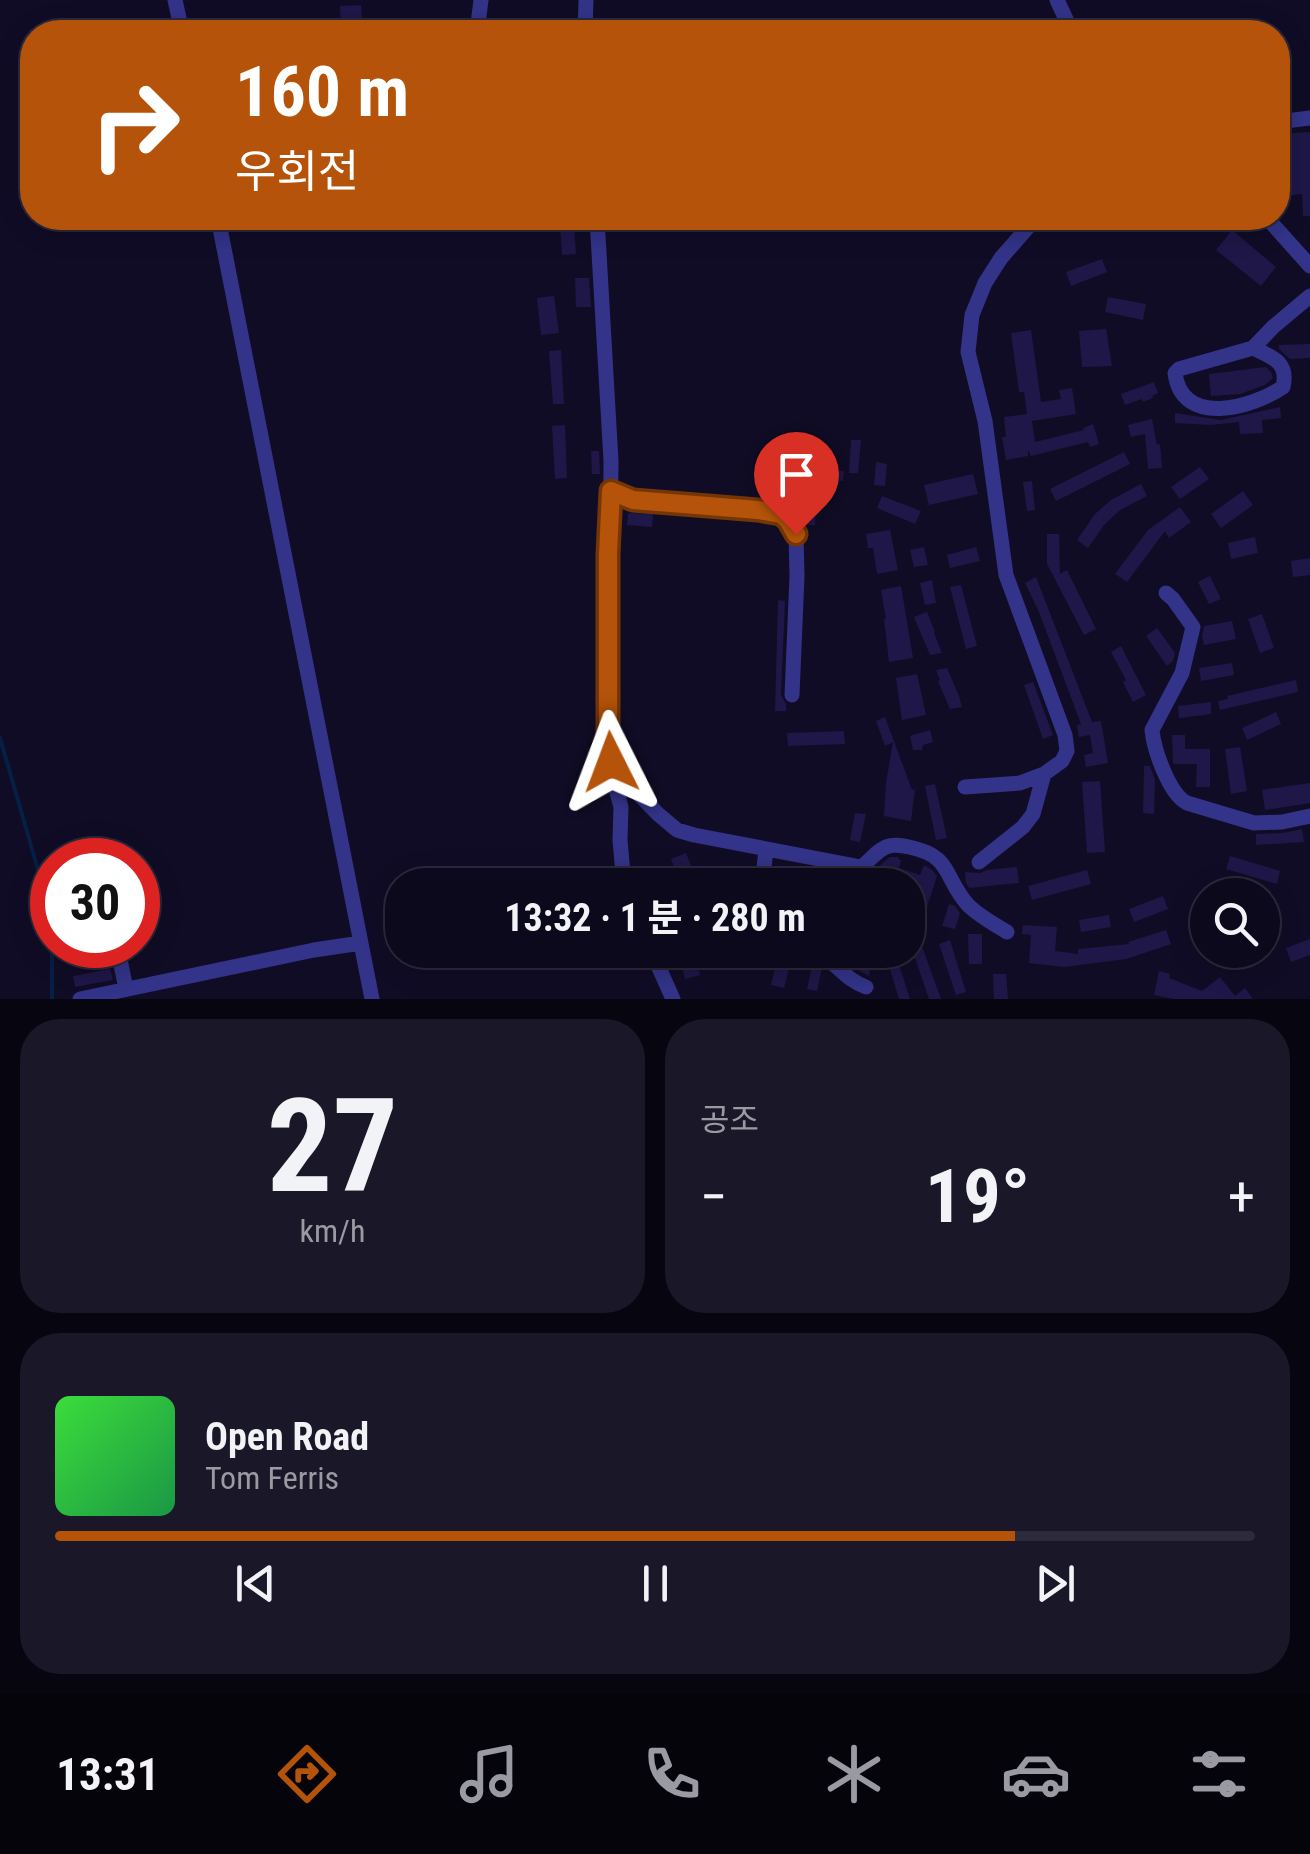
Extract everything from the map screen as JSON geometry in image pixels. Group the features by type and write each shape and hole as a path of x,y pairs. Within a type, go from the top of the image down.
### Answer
{"street":[{"path":"220,230 372,999"},
{"path":"597,230 611,491 608,744 621,807 622,868"},
{"path":"966,787 1020,783 1044,774 1062,761 1067,751 1065,734 1006,576 985,421 968,352 972,315 984,283 1026,230"},
{"path":"1278,230 1310,266"},
{"path":"1253,348 1274,358 1282,368 1286,375 1283,387 1266,399 1244,404 1210,408 1184,400 1177,387 1175,374 1179,370 1253,348 1310,296"},
{"path":"611,491 633,500 758,510 781,514 788,520 796,534 797,576 792,696"},
{"path":"1166,593 1192,628 1182,672 1152,730 1172,789 1187,803 1254,823 1310,816"},
{"path":"614,766 676,830 861,867 890,846 927,851 938,858 965,902 1007,932"},
{"path":"979,862 1023,827 1032,814 1044,774"},
{"path":"764,868 766,850"},
{"path":"80,999 361,943"},
{"path":"122,968 126,989"},
{"path":"658,968 673,999"},
{"path":"839,968 866,988"}],"building":[{"path":"361,5 362,20 341,20 340,6"},
{"path":"1310,132 1310,216 1303,216 1302,194 1290,196 1290,133"},
{"path":"560,230 574,230 576,254 562,255"},
{"path":"1232,230 1276,267 1261,286 1216,250"},
{"path":"1102,259 1107,272 1071,286 1066,272"},
{"path":"575,278 589,278 591,307 576,307"},
{"path":"554,296 559,333 541,335 537,298"},
{"path":"1108,297 1146,304 1143,320 1105,312"},
{"path":"1106,329 1112,366 1082,367 1079,331"},
{"path":"1031,330 1041,402 1061,399 1059,390 1072,388 1076,414 1032,421 1035,442 1084,430 1093,424 1099,444 1090,447 1088,442 1031,456 1028,450 1028,456 1006,460 1004,417 1027,414 1024,392 1019,392 1011,333"},
{"path":"1310,344 1310,358 1290,359 1279,349 1279,345"},
{"path":"561,350 564,404 553,404 549,351"},
{"path":"1266,367 1273,378 1265,385 1240,394 1211,396 1209,374"},
{"path":"1154,382 1158,393 1153,398 1125,405 1121,394"},
{"path":"1280,407 1281,418 1262,420 1263,433 1240,434 1239,422 1175,423 1175,413 1221,420"},
{"path":"1152,419 1162,468 1148,469 1145,434 1131,437 1128,425"},
{"path":"565,425 567,478 555,479 552,426"},
{"path":"851,440 861,440 858,473 849,473"},
{"path":"591,451 599,451 600,474 592,474"},
{"path":"1124,452 1130,464 1056,501 1050,489"},
{"path":"876,462 887,464 885,486 874,485"},
{"path":"1200,467 1209,479 1180,499 1171,487"},
{"path":"808,468 844,471 843,481 818,479 815,525 805,525"},
{"path":"973,474 978,494 929,505 924,485"},
{"path":"1032,481 1035,510 1027,511 1023,482"},
{"path":"1141,484 1147,496 1120,510 1088,548 1077,540 1095,514 1111,500"},
{"path":"1243,491 1253,505 1221,528 1211,514"},
{"path":"882,496 921,511 915,524 877,508"},
{"path":"1180,507 1191,522 1169,538 1165,531 1127,582 1115,574 1148,530"},
{"path":"628,513 653,514 652,527 627,525"},
{"path":"890,530 898,570 877,574 873,548 868,548 866,534"},
{"path":"1047,534 1059,534 1060,574 1067,570 1096,629 1084,635 1047,564"},
{"path":"1255,537 1258,553 1231,559 1228,543"},
{"path":"924,547 928,565 914,567 910,550"},
{"path":"976,547 980,561 950,568 947,555"},
{"path":"1310,558 1310,575 1293,577 1291,561"},
{"path":"1210,576 1221,599 1209,604 1198,582"},
{"path":"1036,577 1092,722 1101,721 1108,763 1086,767 1084,755 1093,753 1090,735 1079,737 1077,725 1081,724 1025,583"},
{"path":"932,580 936,603 925,605 920,583"},
{"path":"961,585 977,646 966,649 950,587"},
{"path":"901,586 913,658 889,662 881,590"},
{"path":"778,600 785,601 781,695 786,711 775,711"},
{"path":"927,612 942,653 930,655 914,617"},
{"path":"1262,614 1274,648 1260,653 1248,619"},
{"path":"1232,621 1236,639 1204,645 1204,626"},
{"path":"1157,628 1175,653 1167,666 1146,636"},
{"path":"1121,646 1146,695 1133,702 1111,652"},
{"path":"1232,663 1234,675 1201,681 1199,668"},
{"path":"947,668 962,707 950,709 938,681 936,670"},
{"path":"917,674 926,715 902,720 896,678"},
{"path":"1296,680 1298,692 1220,710 1218,701 1228,699 1227,696"},
{"path":"1033,682 1053,735 1043,739 1024,685"},
{"path":"1211,702 1211,714 1179,718 1178,706"},
{"path":"1276,712 1281,724 1247,740 1242,728"},
{"path":"885,717 912,790 915,789 911,821 884,816 893,742 885,746 876,721"},
{"path":"930,730 933,742 923,745 922,750 913,750 910,736"},
{"path":"844,731 845,744 788,746 787,733"},
{"path":"1172,735 1185,735 1185,749 1210,749 1210,787 1196,787 1197,764 1173,764"},
{"path":"1240,747 1247,791 1231,794 1225,749"},
{"path":"1144,766 1150,766 1155,780 1154,814 1143,813"},
{"path":"1100,781 1105,852 1087,853 1082,782"},
{"path":"1310,783 1310,803 1265,810 1262,790"},
{"path":"935,784 947,838 936,840 925,786"},
{"path":"855,813 866,814 860,842 850,840"},
{"path":"1302,829 1304,842 1256,845 1256,834"},
{"path":"686,853 692,868 674,868 671,859"},
{"path":"1230,856 1280,871 1278,878 1257,878 1226,869"},
{"path":"890,857 901,860 899,868 880,868"},
{"path":"924,865 937,876 925,913"},
{"path":"1017,867 1019,883 969,888 966,883 965,872"},
{"path":"1087,870 1091,884 1032,900 1028,886"},
{"path":"1163,896 1168,909 1134,922 1129,909"},
{"path":"949,904 960,913 955,929 942,926"},
{"path":"1109,915 1111,927 1081,932 1079,920"},
{"path":"1023,925 1057,927 1055,951 1078,954 1078,949 1129,944 1166,930 1171,944 1126,959 1064,967 1029,963 1031,935 1022,934"},
{"path":"968,934 982,934 982,964 969,964"},
{"path":"1310,939 1310,955 1291,962 1286,948"},
{"path":"950,940 966,992 956,995 939,944"},
{"path":"925,954 941,999 929,999 918,968 925,968"},
{"path":"682,968 698,968 700,975 685,979"},
{"path":"775,968 789,968 784,988 771,985"},
{"path":"812,968 822,969 817,991 807,989"},
{"path":"890,968 900,968 910,999 899,999"},
{"path":"110,969 113,980 75,987 73,976"},
{"path":"1159,971 1202,991 1220,977 1235,996 1245,988 1253,999 1174,999 1154,995"},
{"path":"993,974 1006,974 1008,999 994,999"}],"waterway":[{"path":"0,738 49,908 52,999"}],"route":[{"path":"611,762 611,491 633,500 781,514 796,534"}]}
